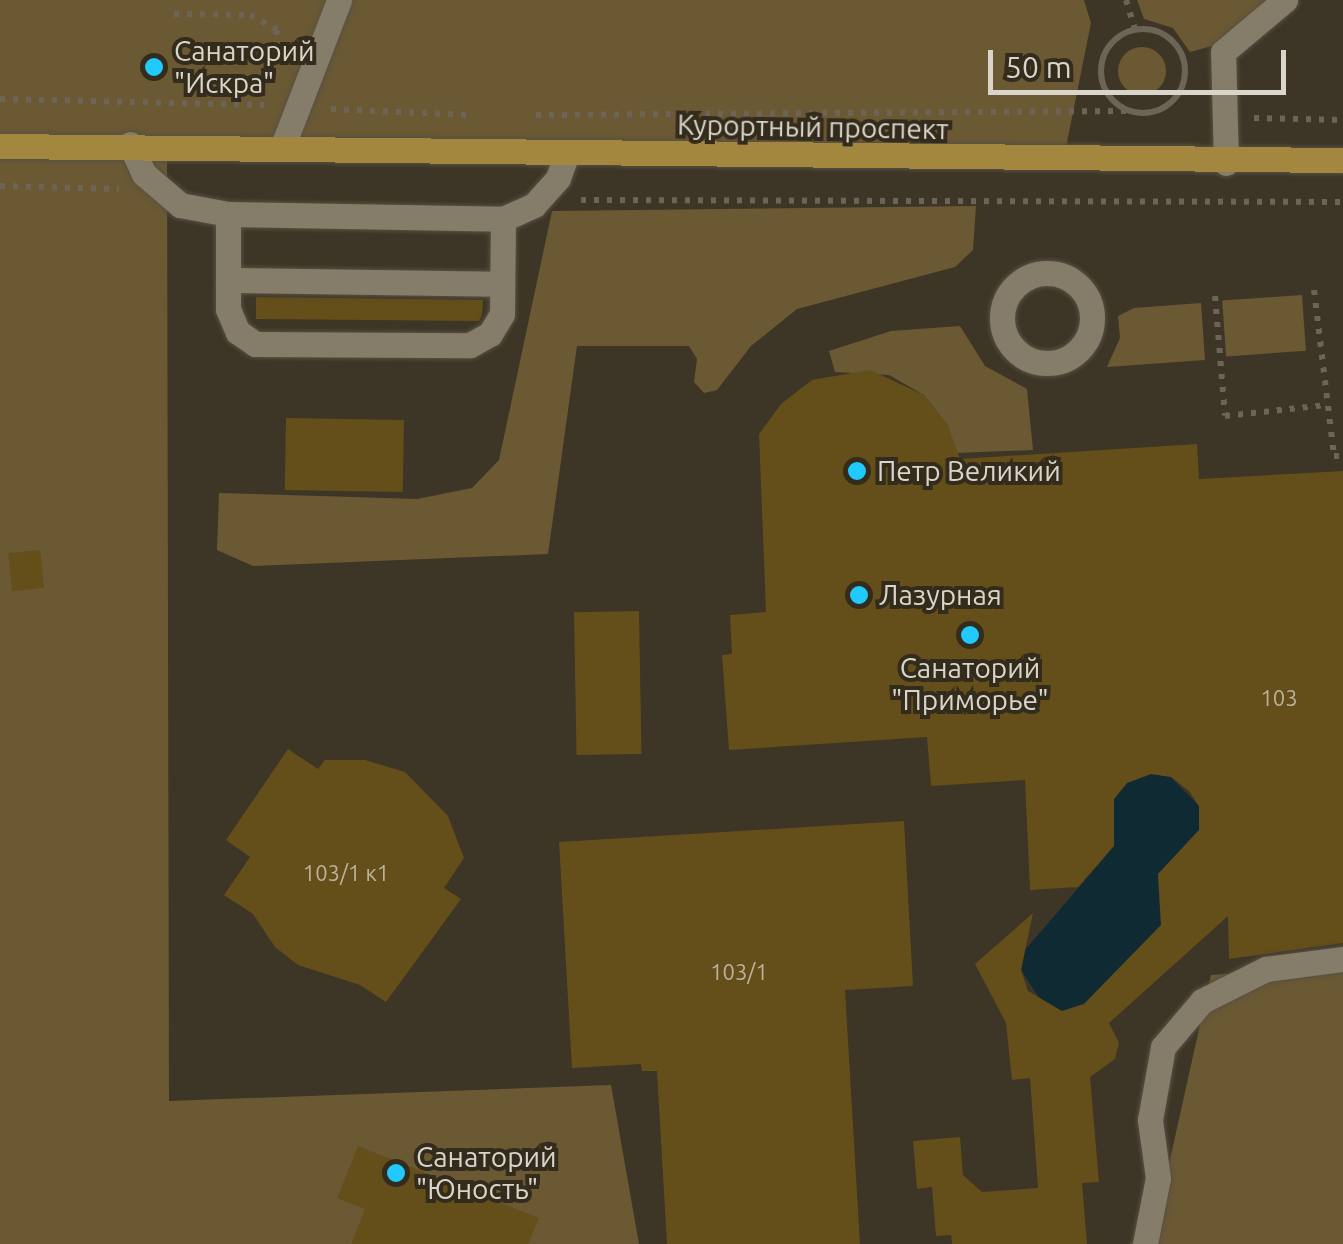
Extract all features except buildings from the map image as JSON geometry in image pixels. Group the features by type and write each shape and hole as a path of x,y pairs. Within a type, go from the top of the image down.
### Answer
{"main road":[{"name":"Курортный проспект","path":"0,146 130,144 1226,163 1343,160"}],"street":[{"path":"282,148 339,0"},
{"path":"1226,163 1223,52 1285,0"},
{"path":"130,144 144,174 180,205 228,214 504,219 534,205 558,178 567,153"},
{"path":"228,214 228,309 238,332 255,344 470,345 490,334 502,314 504,219"},
{"path":"228,280 502,284"},
{"path":"1146,1244 1158,1178 1150,1120 1163,1046 1202,1001 1266,969 1343,959"}],"path":[{"path":"1126,0 1135,29"},
{"path":"174,14 250,14 277,30 270,66 233,102"},
{"path":"514,115 1130,111 1170,104 1186,66 1173,40 1135,29 1110,44 1100,70 1108,96 1130,111"},
{"path":"0,100 233,102 474,115"},
{"path":"1224,118 1343,120"},
{"path":"1012,202 1343,202"},
{"path":"1314,290 1334,456 1343,456"},
{"path":"1215,296 1225,416 1327,405"}],"shaded area":[{"path":"0,0 1084,0 1091,23 1066,147 167,138 169,1101 611,1085 639,1244 0,1244"},
{"path":"1137,0 1266,0 1219,44 1190,52 1173,28 1144,19"},
{"path":"1142,47 1159,54 1166,71 1159,88 1142,95 1125,88 1118,71 1125,54"},
{"path":"976,206 973,250 955,267 797,309 751,346 717,390 704,393 694,382 697,359 689,346 577,346 548,554 253,566 217,550 219,493 417,499 472,488 499,460 552,211"},
{"path":"1302,295 1306,351 1226,356 1222,301"},
{"path":"1201,303 1205,360 1107,367 1120,338 1118,316 1134,308"},
{"path":"960,326 985,366 1027,389 1033,450 956,453 948,426 924,395 889,375 835,372 829,351 891,331"},
{"path":"1343,965 1343,1244 1129,1244 1155,1227 1211,975"}],"water":[{"path":"1151,774 1171,777 1199,806 1199,830 1158,874 1161,925 1084,1004 1062,1011 1043,1004 1021,970 1025,950 1105,857 1113,842 1114,799 1127,783"}],"place":[{"name":"Санаторий \"Искра\"","path":"154,67"},
{"name":"Петр Великий","path":"857,471"},
{"name":"Лазурная","path":"859,595"},
{"name":"Санаторий \"Приморье\"","path":"970,635"},
{"name":"Санаторий \"Юность\"","path":"396,1173"}]}
